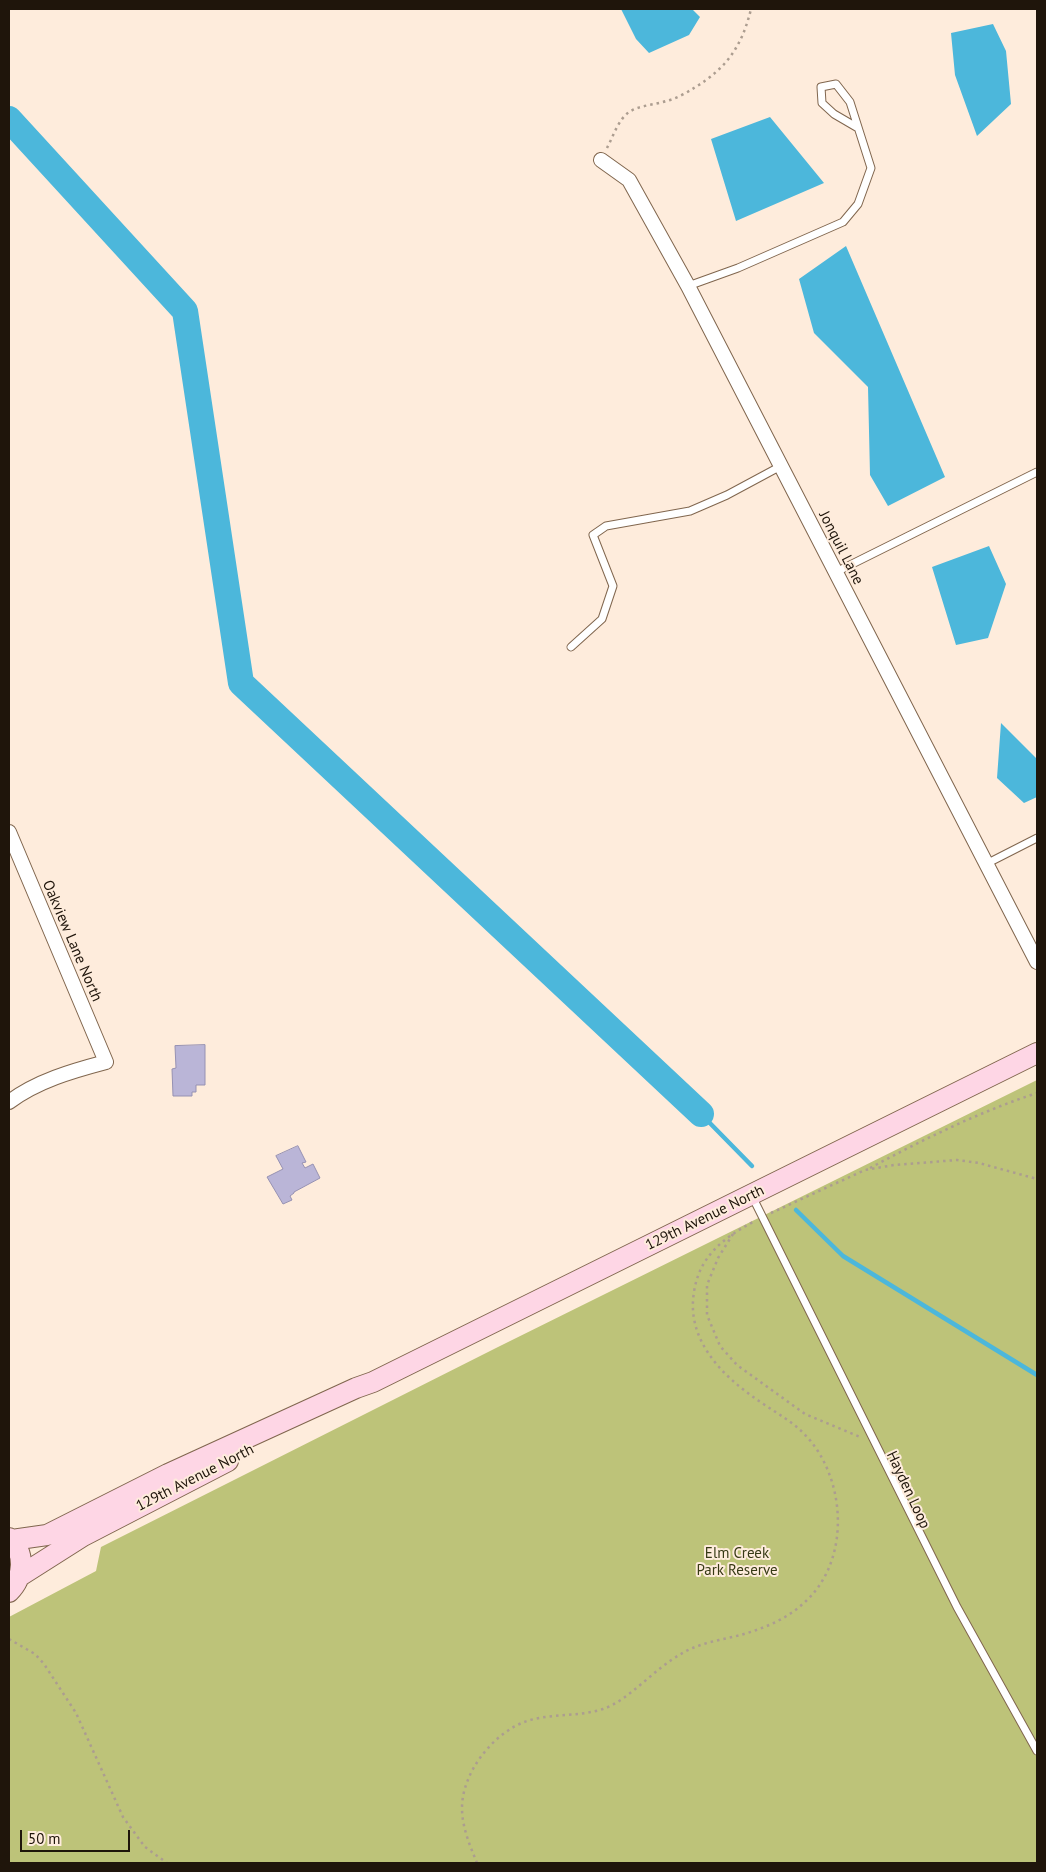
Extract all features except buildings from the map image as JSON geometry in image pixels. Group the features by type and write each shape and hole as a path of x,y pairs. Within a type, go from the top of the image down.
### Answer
{"main road":[{"name":"129th Avenue North","path":"10,1539 47,1534 168,1474 373,1382 1037,1053"},
{"name":"129th Avenue North","path":"14,1584 83,1536 349,1398 373,1382"},
{"path":"10,1539 20,1557 21,1567 14,1584"}],"street":[{"name":"Jonquil Lane","path":"601,160 629,180 688,286 1037,962"},
{"name":"Oakview Lane North","path":"9,832 106,1062 78,1069 38,1084 9,1102"}],"lane":[{"path":"688,286 738,268 843,222 858,204 871,168 850,102 836,84 821,87 822,103 834,114 858,128"},
{"path":"571,647 602,619 613,586 593,535 606,526 690,511 727,495 781,466"},
{"path":"836,572 1037,472"},
{"path":"986,864 1037,838"},
{"path":"752,1195 962,1616 1037,1751"}],"path":[{"path":"601,160 620,121 629,112 668,101 687,92 719,70 732,56 741,40 751,9"},
{"path":"477,1863 464,1827 463,1797 477,1763 496,1739 513,1727 535,1719 603,1709 623,1698 651,1674 682,1653 705,1644 758,1629 786,1617 812,1595 821,1583 832,1561 838,1538 837,1506 832,1485 815,1447 794,1425 743,1389 725,1373 709,1355 697,1331 692,1301 699,1271 711,1252 734,1233 763,1217 865,1170 930,1136 1010,1102 1037,1093"},
{"path":"865,1170 913,1162 956,1160 985,1164 1037,1179"},
{"name":"Hayden Loop","path":"734,1233 718,1258 707,1285 707,1314 720,1346 737,1365 805,1414 875,1443"},
{"path":"9,1639 35,1654 44,1664 76,1713 123,1816 145,1847 167,1863"}],"green space":[{"name":"Elm Creek Park Reserve","path":"1037,1080 1037,1863 9,1863 9,1617 96,1571 101,1547 498,1347"}],"water":[{"path":"621,9 692,9 700,17 689,35 649,53 636,39"},
{"path":"993,24 1006,51 1011,104 977,136 955,75 951,33"},
{"path":"770,117 824,183 736,221 711,139"},
{"path":"846,246 945,477 888,506 870,475 868,387 814,333 799,279"},
{"path":"989,546 1006,584 988,638 956,645 932,567"},
{"path":"1001,723 1037,759 1037,797 1024,803 997,778"}],"waterway":[{"path":"9,119 185,311 241,683 701,1114"},
{"path":"701,1114 752,1166"},
{"path":"796,1210 843,1256 1037,1375"}]}
